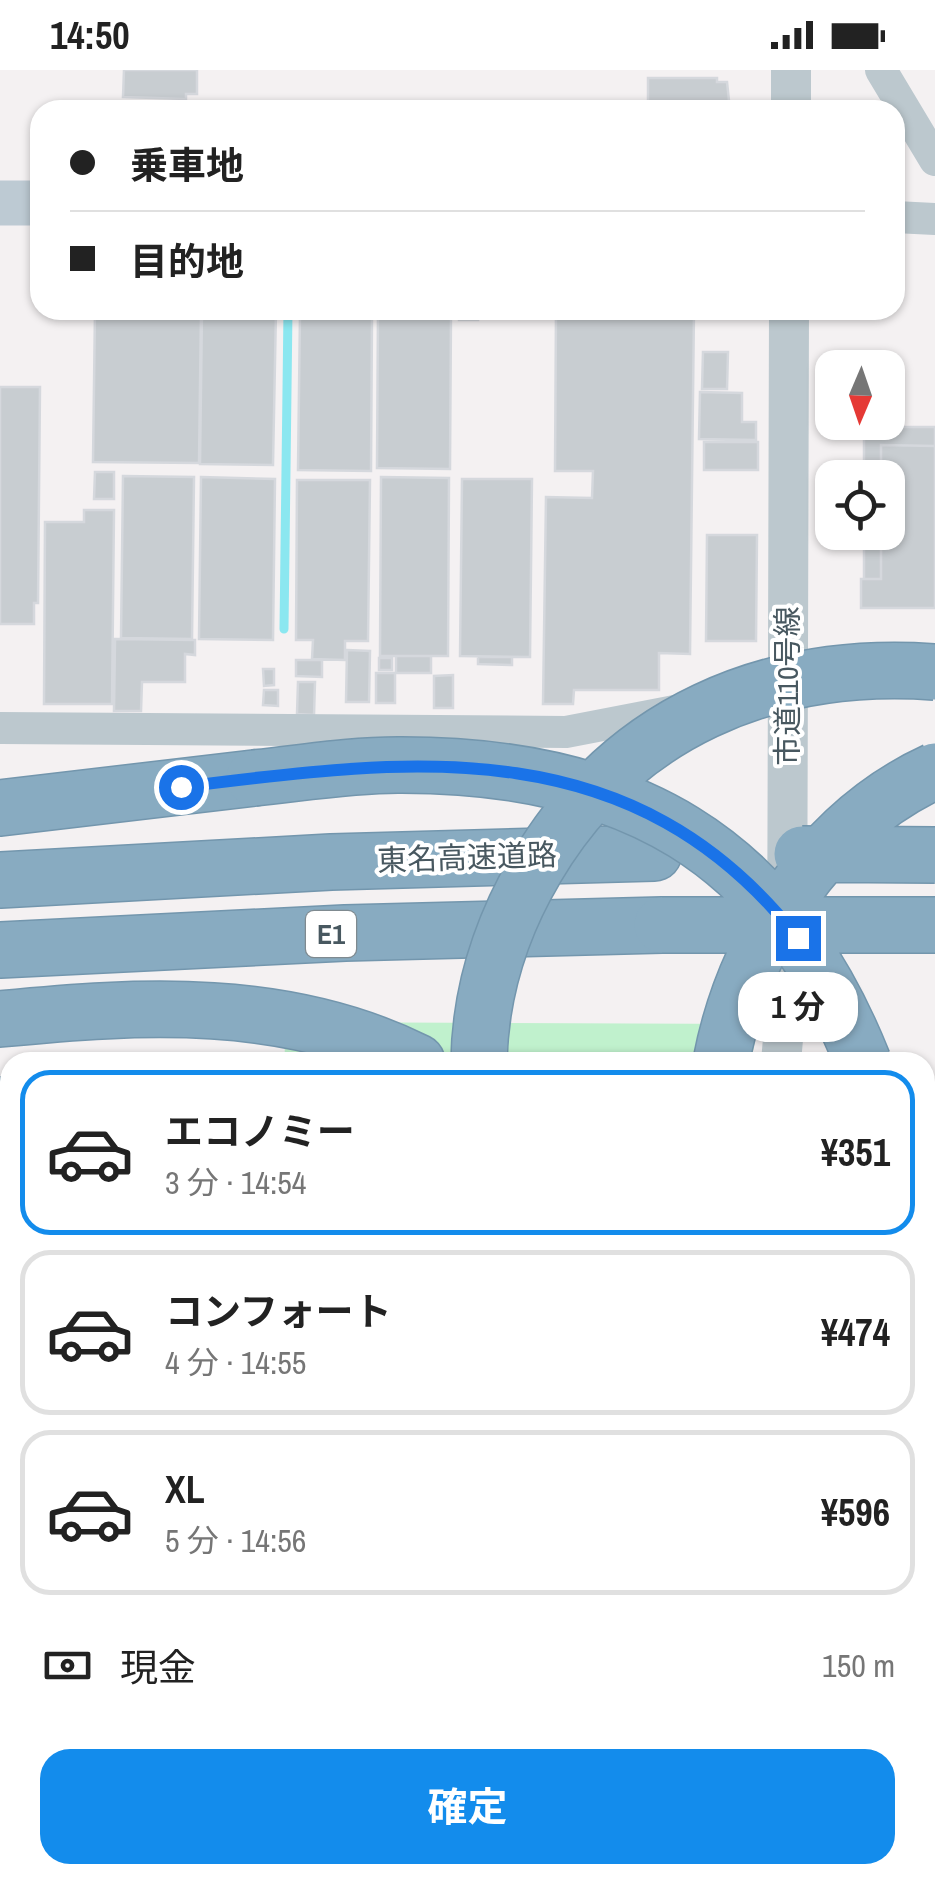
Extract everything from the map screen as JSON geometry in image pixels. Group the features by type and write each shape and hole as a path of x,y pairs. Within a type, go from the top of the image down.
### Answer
{"highway":[{"path":"481,1052 484,1001 507,921 550,845 577,808 613,771 678,724 742,694 854,672 935,672"},
{"path":"0,808 339,768 453,766 558,782 646,810 731,865 766,898 824,977 858,1052"},
{"path":"724,1052 744,980 796,887 831,846 871,809 935,770"},
{"name":"東名高速道路","path":"0,880 332,862 654,853 935,856"},
{"name":"E1","path":"0,950 345,933 662,925 935,925"},
{"path":"0,1019 131,1008 242,1013 295,1020 392,1052"}],"main road":[{"path":"0,203 30,203"}],"street":[{"path":"790,100 791,70"},
{"path":"881,70 899,100"},
{"path":"905,110 935,160"},
{"path":"905,218 935,219"},
{"name":"市道110号線","path":"782,1052 786,993 789,320"},
{"path":"0,728 566,732 788,690"}],"green space":[{"path":"284,1022 758,1024 753,1052 285,1052"}],"building":[{"path":"124,70 197,70 197,94 186,94 186,99 123,97"},
{"path":"648,78 717,78 717,82 727,82 729,100 648,100"},
{"path":"95,320 201,320 199,463 93,462"},
{"path":"202,320 276,320 273,465 200,464"},
{"path":"300,320 372,320 371,471 298,470"},
{"path":"378,320 451,320 450,469 377,468"},
{"path":"556,320 694,320 690,654 659,653 659,690 574,690 573,704 543,704 546,497 592,498 593,471 555,471"},
{"path":"703,352 728,352 727,389 702,389"},
{"path":"0,387 40,387 38,603 34,603 34,624 0,624"},
{"path":"700,392 742,393 742,422 756,422 756,440 699,439"},
{"path":"905,427 935,427 935,446 881,445 881,460 864,460 864,440 905,440"},
{"path":"704,442 758,442 758,470 704,470"},
{"path":"881,445 935,446 935,608 861,608 861,579 881,579 881,550 905,550 905,460 881,460"},
{"path":"95,472 114,472 114,499 94,499"},
{"path":"123,476 194,477 192,639 121,638"},
{"path":"201,477 275,479 273,640 199,639"},
{"path":"381,477 449,478 448,656 380,656"},
{"path":"462,479 532,479 530,657 460,656"},
{"path":"297,480 370,480 368,641 345,641 345,660 312,659 313,640 296,640"},
{"path":"84,510 114,510 112,704 44,704 45,522 84,522"},
{"path":"707,535 757,535 756,641 706,641"},
{"path":"864,550 881,550 881,579 864,579"},
{"path":"115,639 195,640 195,655 185,654 185,682 142,682 141,711 114,711"},
{"path":"347,650 370,651 369,702 346,702"},
{"path":"396,656 431,656 431,673 396,673"},
{"path":"478,657 512,657 512,665 478,664"},
{"path":"379,658 392,658 392,670 379,670"},
{"path":"296,660 322,660 322,677 296,676"},
{"path":"263,669 274,669 274,685 264,686"},
{"path":"376,673 395,673 395,703 376,703"},
{"path":"453,675 453,708 434,708 434,676"},
{"path":"298,682 315,682 314,715 297,714"},
{"path":"264,690 278,690 278,706 263,705"}],"waterway":[{"path":"284,629 288,320"}],"route":[{"path":"181,787 395,765 453,766 558,782 646,810 690,835 731,865 766,898 798,938"}]}
